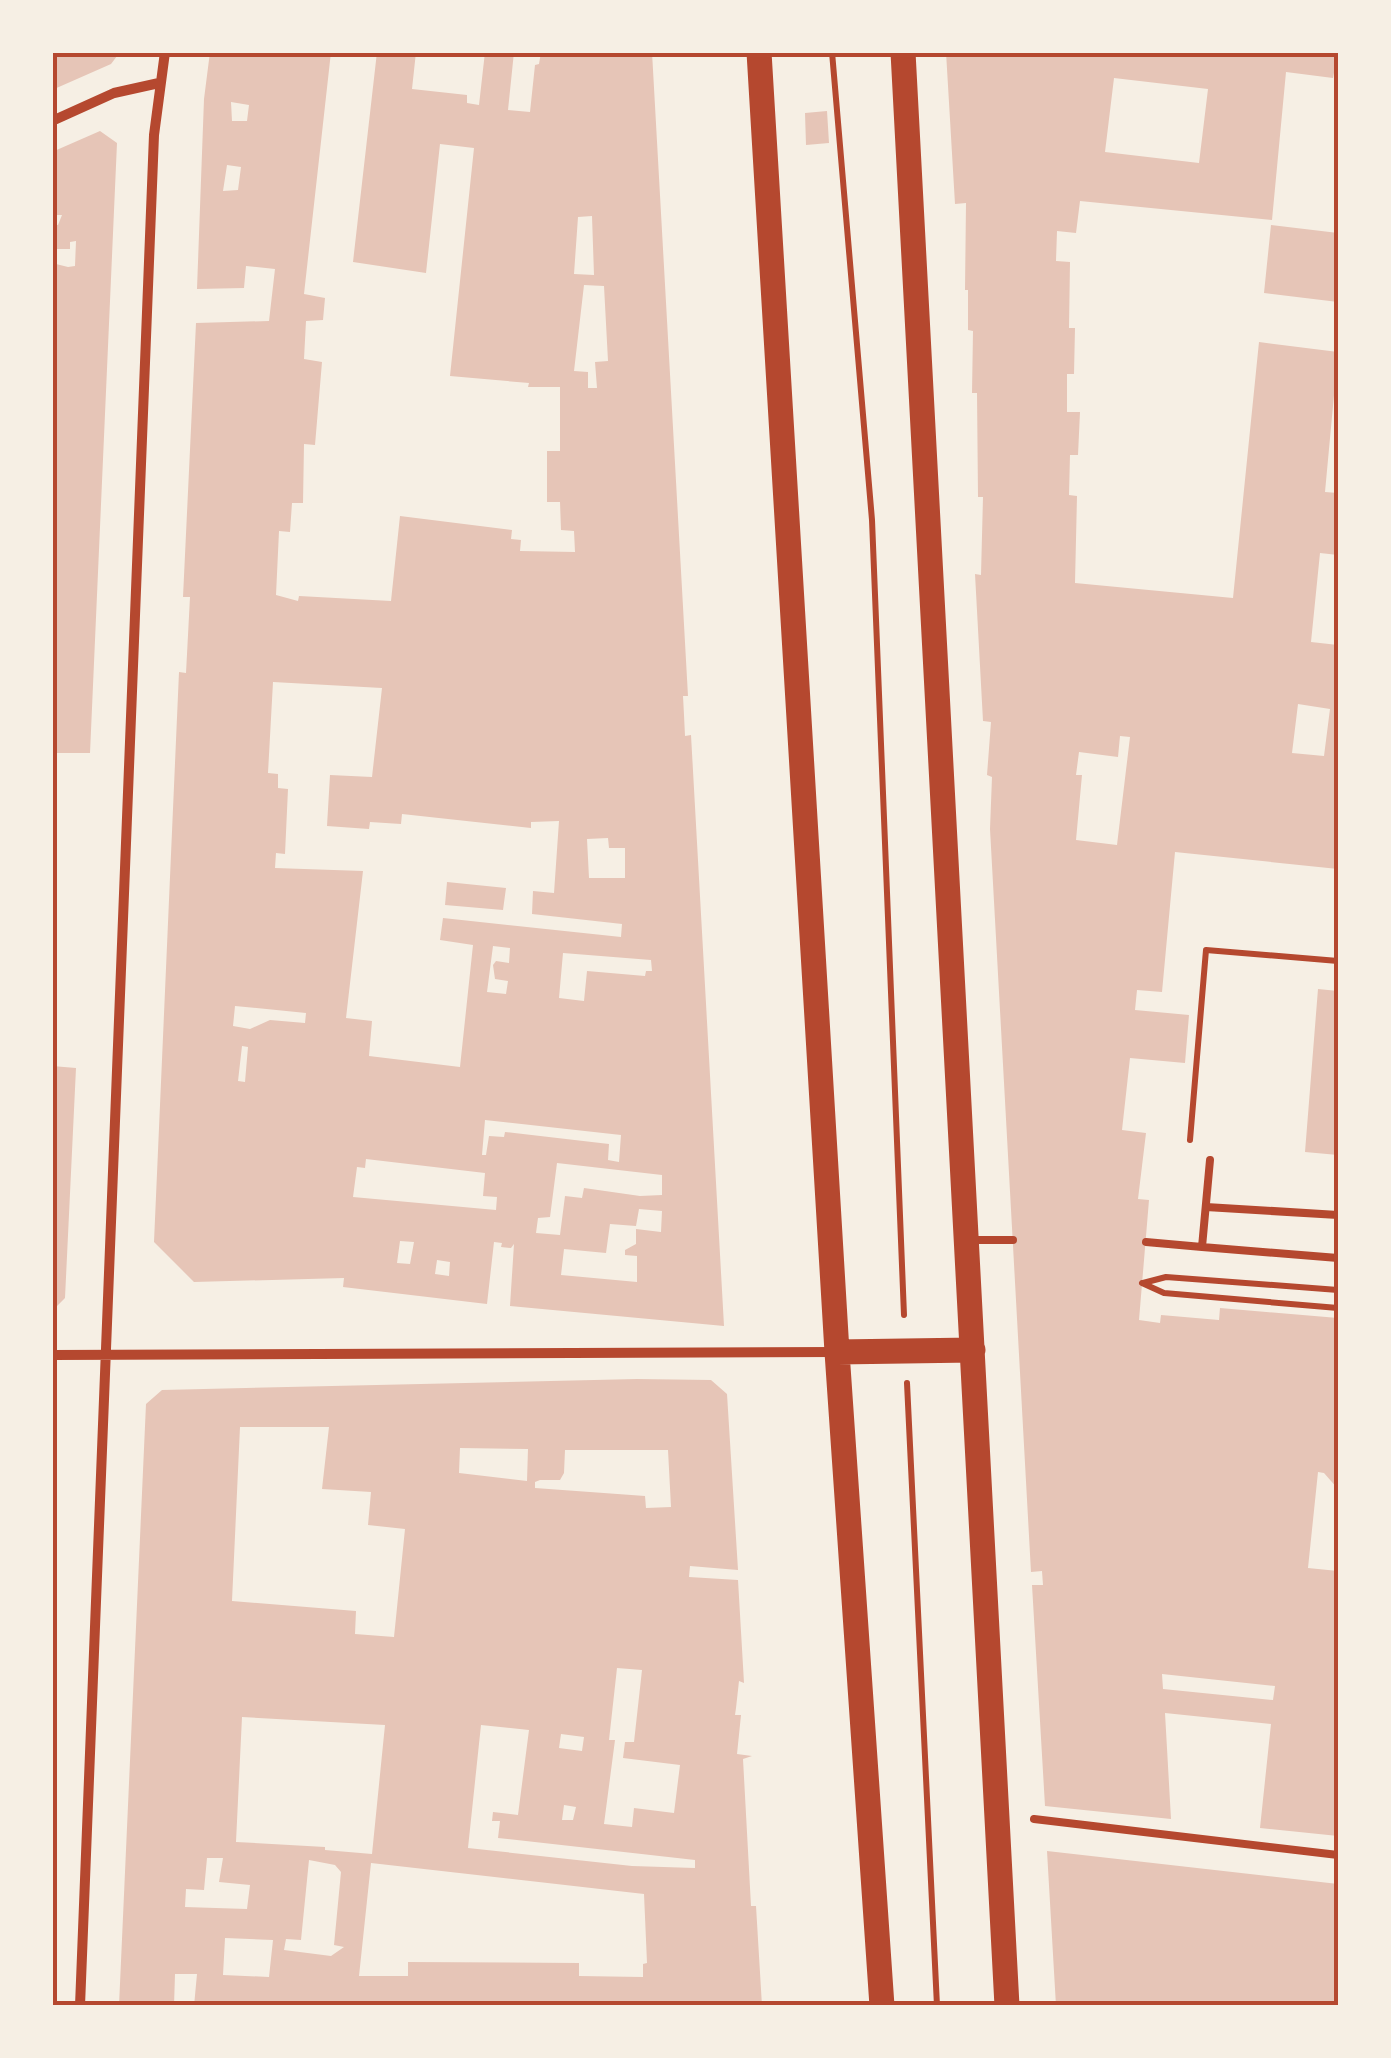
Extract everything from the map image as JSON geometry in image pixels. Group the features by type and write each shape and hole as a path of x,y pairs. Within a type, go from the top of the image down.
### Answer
{"main road":[{"path":"759,52 837,1352 882,2006"},
{"path":"903,52 1006,2006"},
{"path":"837,1352 973,1350"}],"street":[{"path":"80,2006 152,174 159,83 166,52"},
{"path":"52,121 114,94 159,83"},
{"path":"52,1355 837,1352"}],"lane":[{"path":"1202,1246 1210,1160"},
{"path":"1206,1208 1338,1214"},
{"path":"966,1241 1013,1240"},
{"path":"1146,1242 1338,1258"},
{"path":"1034,1819 1338,1855"}],"path":[{"path":"832,52 872,520 904,1322"},
{"path":"1189,1146 1206,950 1338,961"},
{"path":"1338,1290 1166,1277 1142,1283 1164,1293 1338,1308"},
{"path":"906,1377 937,2006"}],"building":[{"path":"52,52 120,52 111,64 52,90"},
{"path":"210,52 331,52 304,294 325,298 323,320 306,321 304,359 322,362 315,445 304,444 303,503 292,503 290,532 279,531 276,595 298,601 299,596 391,601 400,516 512,530 511,539 521,540 520,551 575,552 574,531 561,530 560,502 547,502 547,451 560,451 560,387 528,387 529,383 450,376 474,148 440,144 426,273 353,262 377,52 416,52 412,89 467,95 467,103 479,105 485,52 514,52 508,110 530,112 535,65 539,64 541,52 652,52 688,696 683,696 685,736 691,735 724,1326 510,1306 514,1244 511,1248 501,1247 502,1243 494,1242 487,1304 343,1287 344,1278 194,1282 154,1242 179,672 186,673 190,597 183,597 196,323 269,321 275,269 246,266 244,288 197,289 204,99","holes":["231,102 249,105 247,121 232,121","227,165 241,167 238,190 223,191","592,216 594,275 574,274 578,217","584,285 604,286 608,361 595,362 597,388 588,388 588,372 574,371","273,682 382,688 372,777 330,775 327,826 369,829 370,822 401,824 402,814 531,828 531,822 559,821 554,893 533,891 532,914 622,924 621,937 443,918 440,940 473,945 460,1067 369,1056 372,1021 346,1018 363,871 275,868 276,853 285,854 288,789 278,788 278,774 268,773","608,838 609,848 625,848 625,878 589,878 587,839","493,946 510,948 509,963 496,961 493,965 495,979 508,981 506,994 487,992","563,953 651,960 652,971 646,971 645,976 587,971 584,1001 559,998","235,1006 306,1013 305,1023 270,1020 250,1029 233,1026","242,1046 248,1047 245,1082 238,1081","485,1120 621,1135 619,1162 608,1160 609,1144 505,1132 504,1137 489,1136 486,1155 482,1155","366,1159 485,1173 483,1196 497,1197 496,1210 353,1197 357,1167 365,1168","557,1163 662,1175 662,1195 584,1188 582,1198 565,1196 560,1235 536,1233 538,1218 550,1217","639,1209 662,1211 661,1232 636,1229 636,1244 625,1250 625,1255 637,1256 637,1282 561,1275 564,1249 606,1253 610,1224 636,1226","400,1241 414,1242 410,1264 397,1263","437,1260 450,1262 449,1276 435,1274"]},
{"path":"946,52 1338,52 1333,78 1286,72 1272,220 1080,201 1076,233 1057,231 1056,261 1070,262 1069,328 1075,328 1074,374 1067,374 1067,412 1080,412 1078,455 1070,455 1069,495 1077,496 1075,583 1233,598 1259,342 1338,352 1325,492 1338,493 1338,555 1320,553 1311,642 1338,645 1338,869 1175,852 1162,992 1137,990 1135,1010 1189,1015 1185,1063 1130,1058 1122,1130 1146,1133 1138,1199 1149,1200 1139,1320 1160,1323 1161,1315 1219,1320 1220,1308 1338,1318 1338,1489 1324,1473 1318,1472 1308,1568 1338,1571 1338,1836 1260,1828 1271,1724 1165,1713 1171,1819 1045,1806 1032,1585 1043,1585 1042,1571 1031,1572 990,829 992,777 987,775 991,722 983,721 975,574 981,575 983,497 978,497 977,393 972,393 973,331 968,330 965,290 966,203 955,204","holes":["1114,78 1208,89 1199,163 1105,152","1298,704 1330,709 1324,756 1292,753","1120,736 1130,737 1117,845 1076,840 1082,775 1076,775 1079,752 1118,757","1162,1674 1275,1686 1273,1700 1163,1689"]},
{"path":"827,111 829,143 806,145 805,113"},
{"path":"100,131 117,143 90,753 52,753 52,263 75,266 76,241 70,242 70,249 52,249 52,224 58,225 62,215 52,215 52,152"},
{"path":"1271,225 1338,233 1338,302 1264,293"},
{"path":"447,882 506,888 503,910 445,905"},
{"path":"1318,989 1338,991 1338,1155 1305,1152"},
{"path":"52,1066 76,1068 65,1298 52,1311"},
{"path":"637,1379 711,1380 727,1394 738,1570 690,1566 689,1577 738,1580 744,1683 739,1681 735,1715 741,1715 737,1754 752,1756 743,1759 751,1906 756,1906 762,2006 194,2006 197,1974 175,1974 174,2006 119,2006 146,1404 162,1390","holes":["240,1427 329,1427 322,1489 371,1492 368,1525 405,1529 394,1637 355,1634 356,1611 232,1601","460,1448 528,1449 527,1481 459,1473","565,1450 668,1450 671,1507 646,1508 645,1496 535,1488 535,1482 540,1480 560,1480","617,1668 642,1670 634,1742 625,1742 623,1758 680,1765 674,1813 634,1808 632,1827 604,1824 615,1740 609,1740","242,1717 385,1725 372,1854 236,1842","481,1725 529,1730 518,1815 493,1812 492,1821 500,1821 498,1838 695,1860 695,1868 632,1866 468,1848","561,1734 584,1737 582,1751 559,1748","564,1805 576,1807 573,1820 562,1820","207,1858 223,1858 219,1882 250,1885 247,1909 185,1907 186,1889 204,1890","309,1860 335,1865 341,1872 334,1945 344,1947 331,1956 284,1950 286,1939 301,1940","371,1863 644,1894 647,1963 643,1964 643,1977 579,1976 579,1963 408,1962 408,1976 359,1976","225,1938 273,1940 269,1977 223,1975"]},
{"path":"1047,1851 1338,1884 1338,2006 1056,2006"}]}
